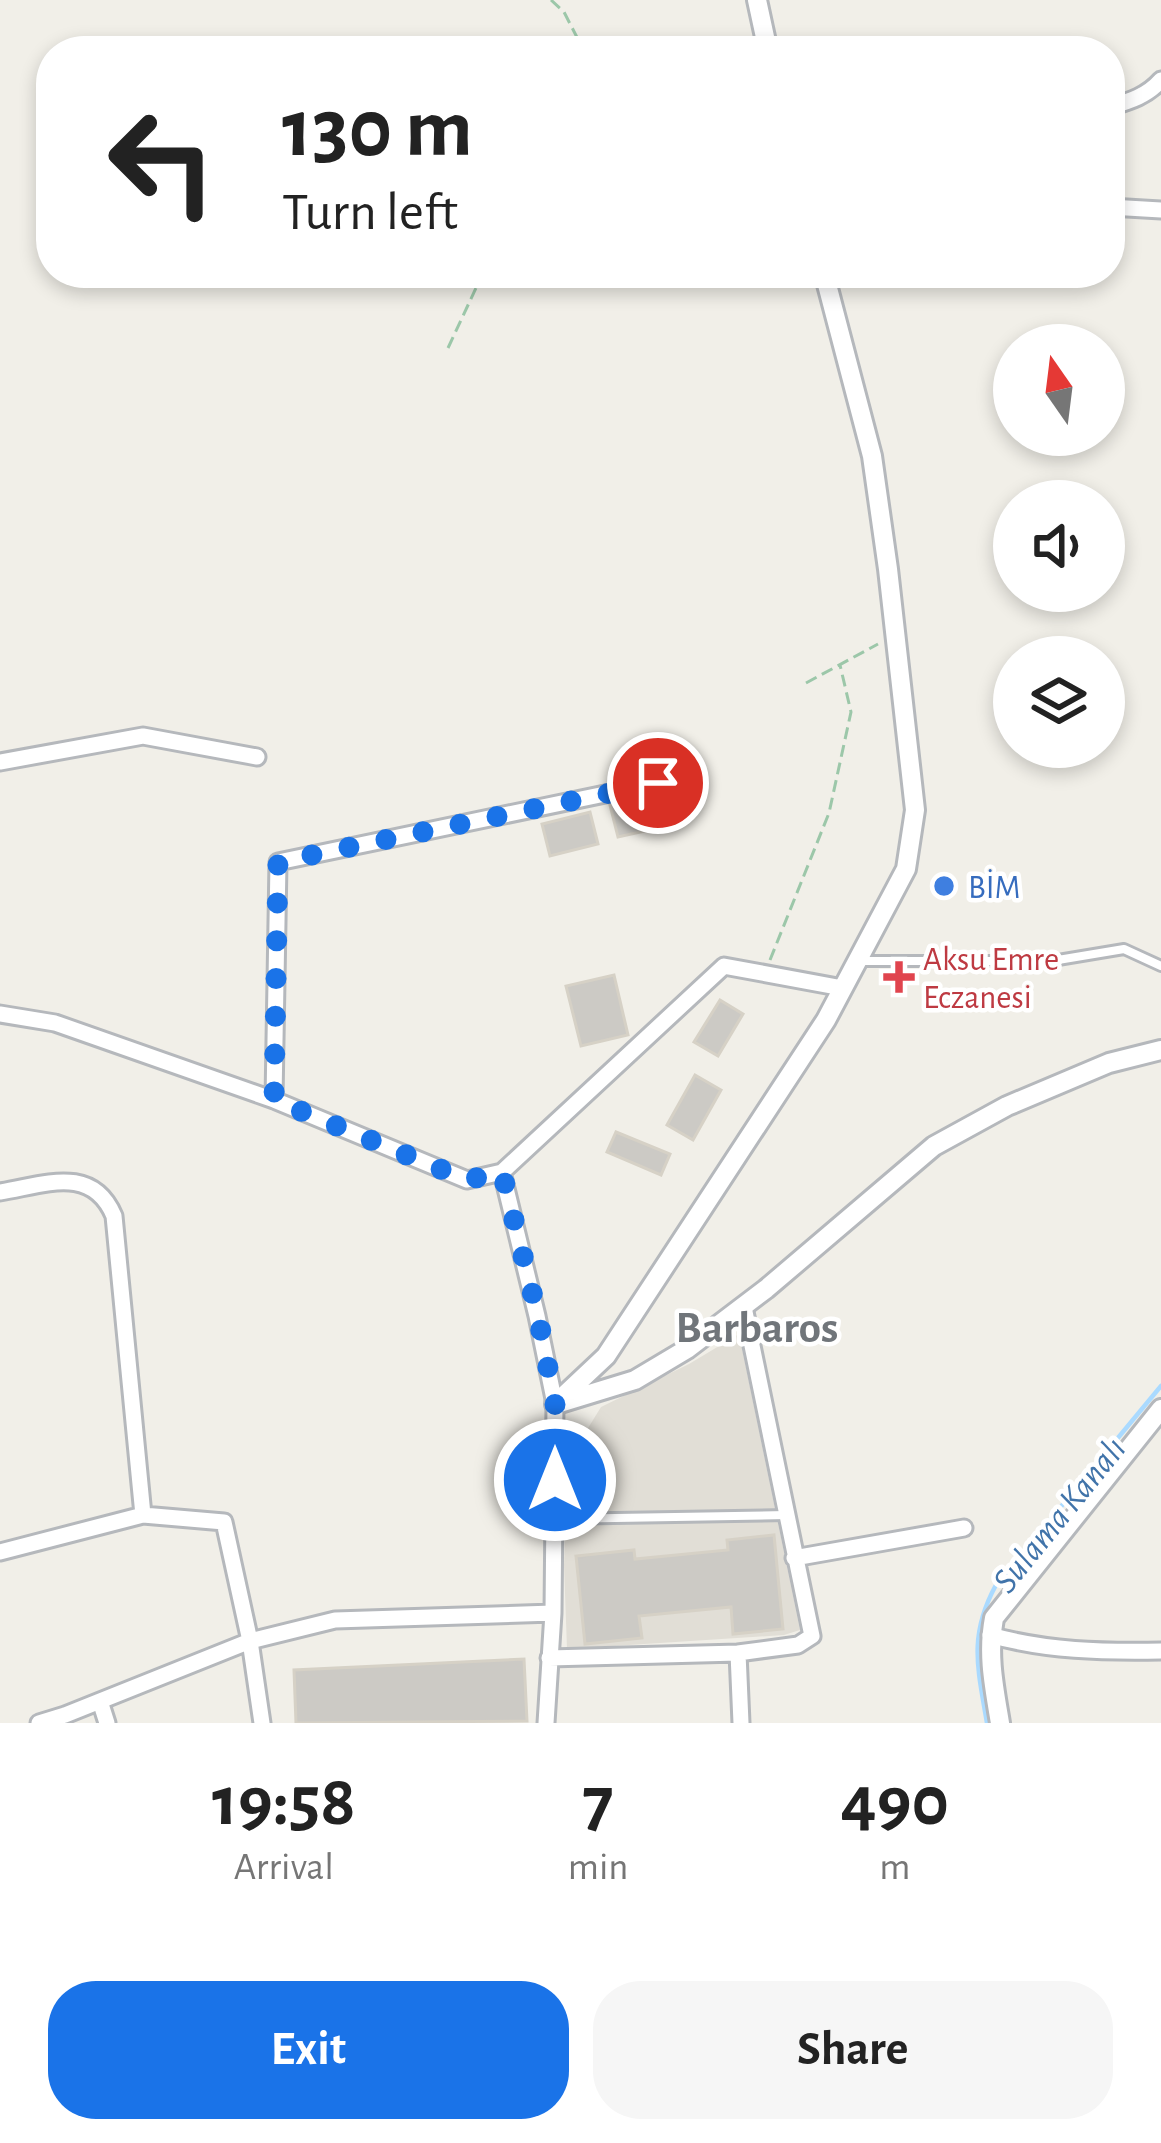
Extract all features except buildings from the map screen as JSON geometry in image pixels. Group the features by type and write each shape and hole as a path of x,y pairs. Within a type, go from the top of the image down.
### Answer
{"street":[{"path":"757,0 765,36"},
{"path":"1125,103 1161,80"},
{"path":"1125,208 1161,210"},
{"path":"555,1404 606,1355 826,1020 906,869 915,811 872,456 828,288"},
{"path":"0,762 143,736 257,757"},
{"path":"274,1100 278,862 658,783"},
{"path":"0,1014 55,1023 274,1100 467,1180 502,1172 724,967 843,988"},
{"path":"555,1404 634,1380 687,1349 744,1307 934,1146 1007,1106 1108,1063 1160,1049"},
{"path":"502,1172 555,1404 553,1612 546,1723"},
{"path":"0,1192 78,1181 97,1190 114,1216 143,1515"},
{"path":"549,1658 738,1653 797,1645 812,1636 744,1307"},
{"path":"1000,1723 991,1669 994,1618 1161,1409"},
{"path":"0,1552 143,1515 224,1522 262,1723"},
{"path":"794,1558 964,1528"},
{"path":"38,1723 250,1641 335,1619 553,1612"},
{"path":"990,1635 1027,1646 1086,1652 1161,1651"},
{"path":"738,1653 741,1723"},
{"path":"100,1701 107,1723"}],"lane":[{"path":"857,962 1052,961 1124,949 1161,966"},
{"path":"554,1519 786,1515"}],"path":[{"path":"551,0 564,12 576,36"},
{"path":"448,348 476,288"},
{"path":"806,683 896,635"},
{"path":"764,974 829,814 850,712 841,664"}],"shaded area":[{"path":"739,1334 800,1630 784,1635 567,1649 564,1565 569,1459 601,1407"}],"waterway":[{"name":"Sulama Kanalı","path":"987,1723 978,1637 996,1585 1161,1386"}],"place":[{"name":"BİM","path":"944,886"},
{"name":"Aksu Emre Eczanesi","path":"899,977"}],"district":[{"name":"Barbaros","path":"757,1326"}],"route":[{"path":"555,1480 555,1404 502,1172 467,1180 274,1100 278,862 658,783"}]}
